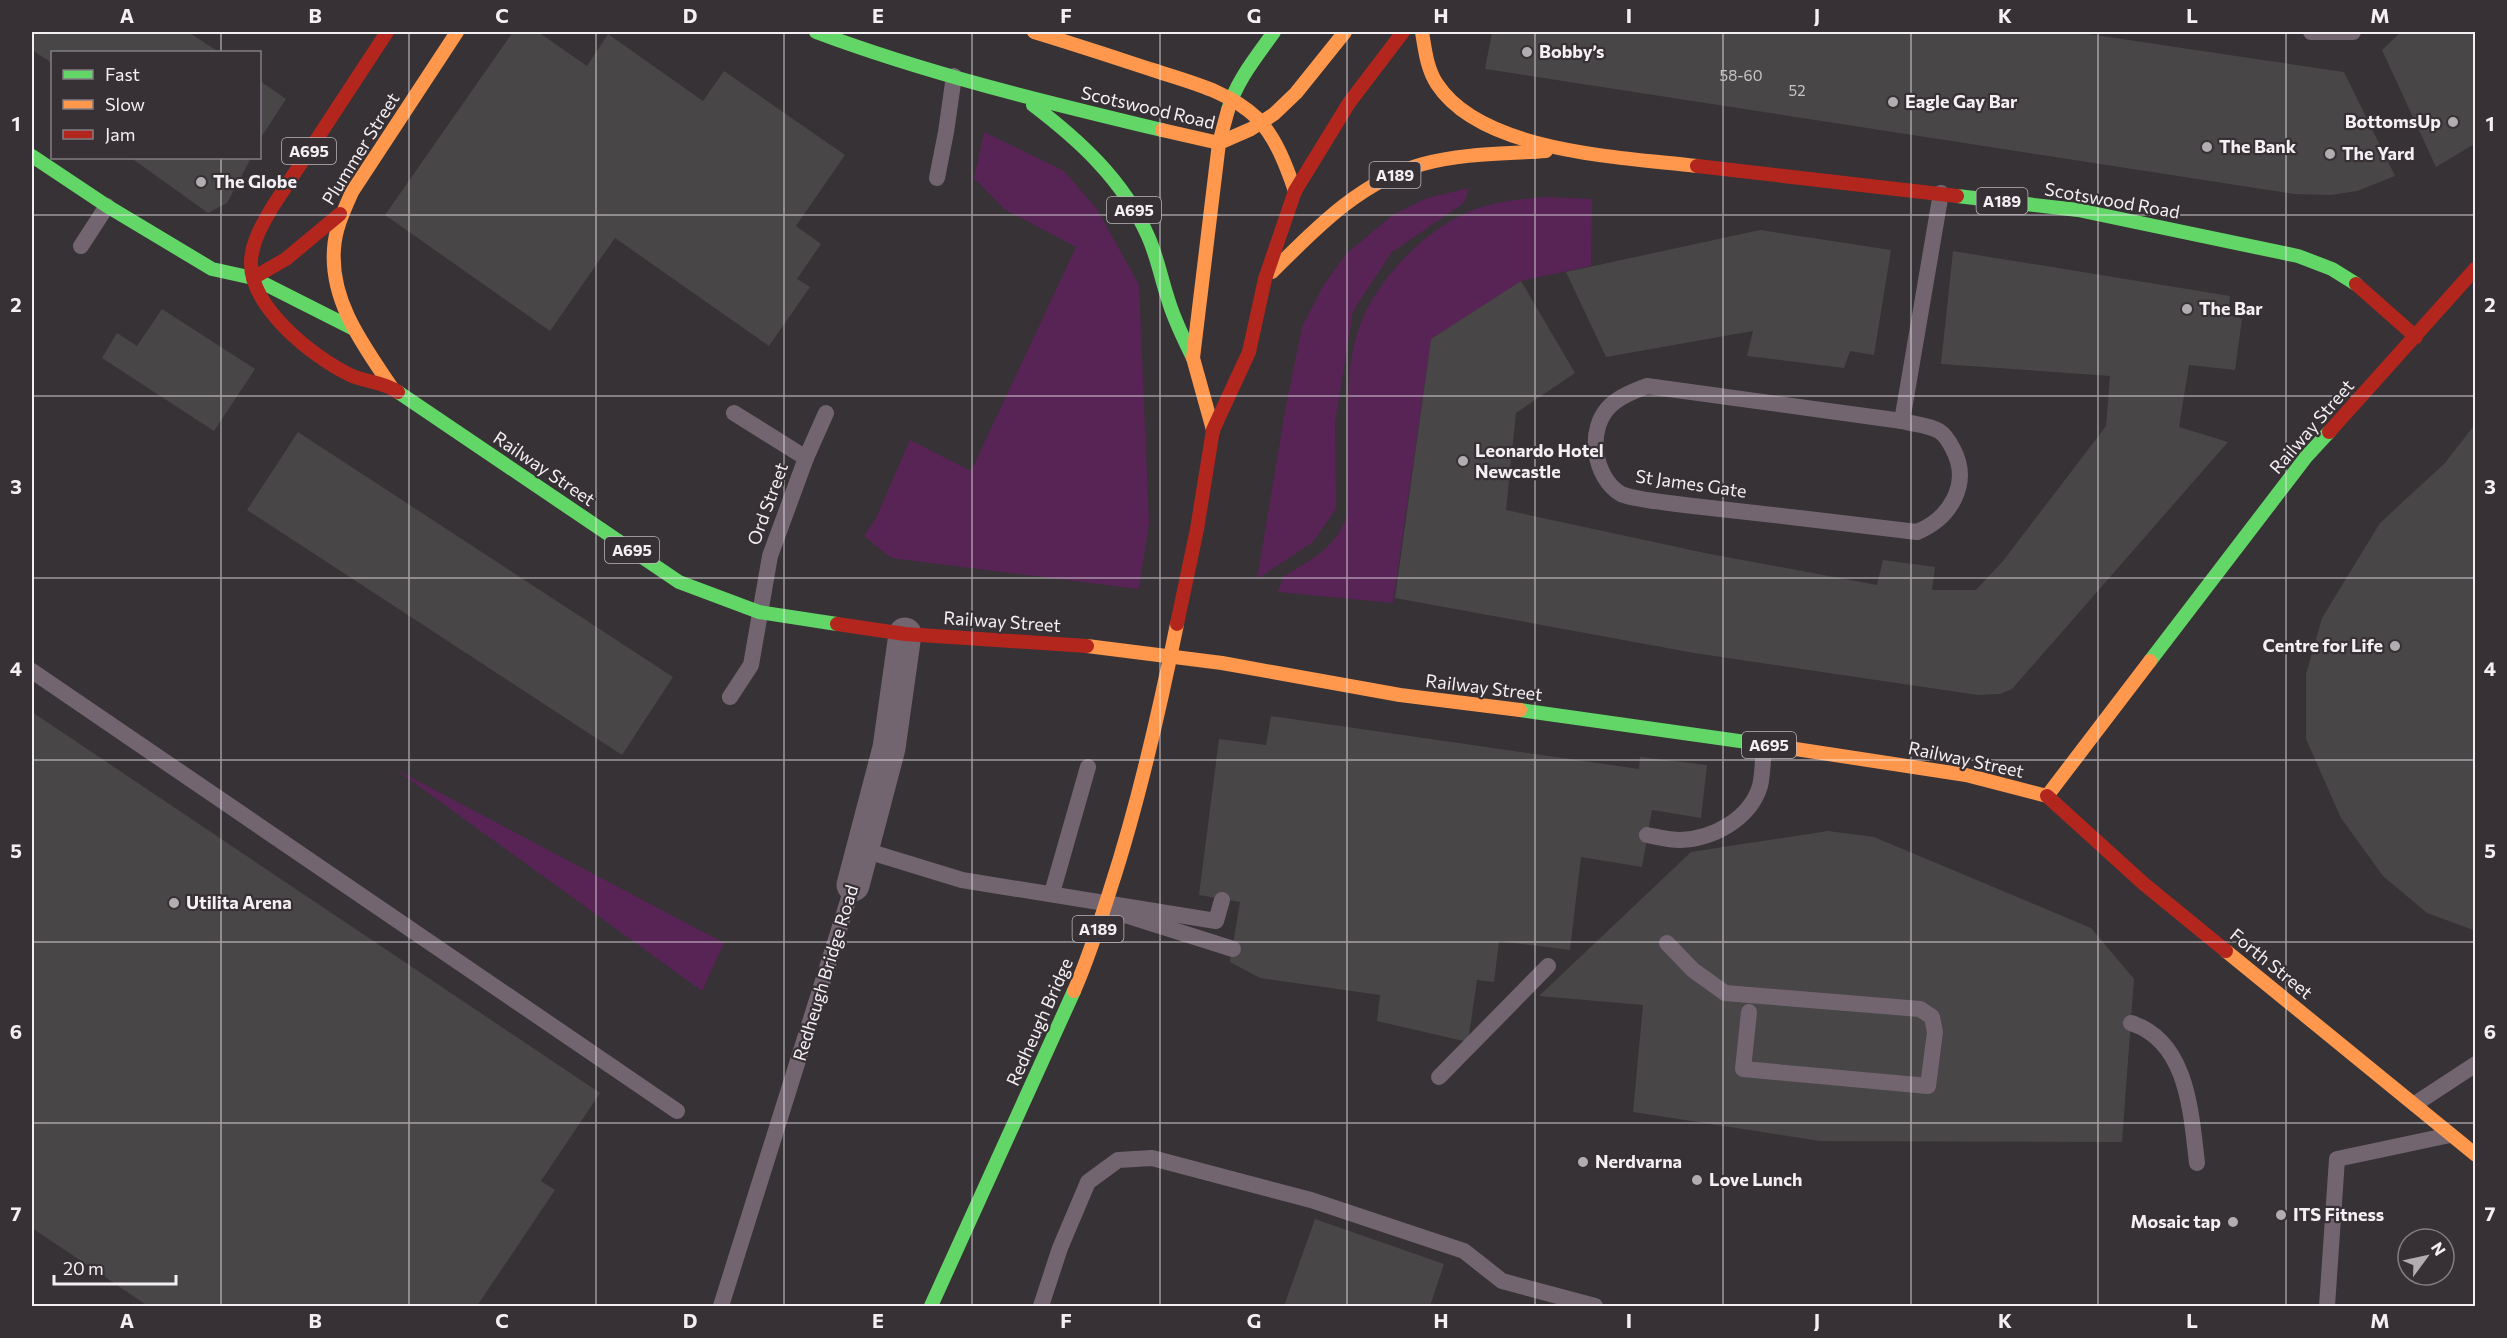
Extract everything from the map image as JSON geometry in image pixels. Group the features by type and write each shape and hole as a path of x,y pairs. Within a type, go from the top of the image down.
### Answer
{"main road":[{"name":"A695","path":"253,278 252,255 262,228 387,32"},
{"name":"Plummer Street","path":"354,329 339,298 334,278 332,255 334,234 340,214 352,192 457,32"},
{"name":"Scotswood Road","path":"816,32 851,45 1023,97 1219,143 1261,123 1308,80 1345,32"},
{"name":"Scotswood Road","path":"1034,32 1182,79 1232,99 1261,123 1274,140 1286,164 1295,191"},
{"name":"A189","path":"1213,430 1193,358 1214,200 1219,143 1232,99 1253,62 1274,32"},
{"name":"A189","path":"1213,430 1249,352 1265,279 1295,191 1349,103 1403,32"},
{"name":"Scotswood Road","path":"1422,32 1423,46 1434,81 1455,107 1489,125 1559,150"},
{"name":"Scotswood Road","path":"1023,97 1079,140 1096,157 1121,190 1155,252 1172,312 1193,358"},
{"name":"Scotswood Road","path":"1265,279 1324,221 1369,189 1407,170 1422,164 1474,156 1559,150 2078,210 2307,258 2347,277 2394,315 2416,337"},
{"path":"32,156 107,206 212,269 253,278 354,329"},
{"path":"253,278 286,260 340,214"},
{"name":"Railway Street","path":"253,278 273,316 298,340 346,373 392,388 679,582 759,612 904,634 1116,649 1222,663 1400,695 1764,744 1966,775 2047,796 2306,457 2416,337 2475,268"},
{"name":"Railway Street","path":"354,329 392,388"},
{"name":"Redheugh Bridge","path":"931,1306 1087,962 1125,843 1157,723 1197,530 1213,430"},
{"name":"Forth Street","path":"2047,796 2144,884 2475,1155"}],"street":[{"name":"Redheugh Bridge Road","path":"853,885 889,748 904,634"}],"lane":[{"path":"2311,32 2353,32"},
{"path":"937,178 954,76"},
{"path":"1902,421 1941,193"},
{"path":"81,246 107,206"},
{"name":"St James Gate","path":"1647,387 1902,421 1938,430 1951,445 1960,462 1957,495 1941,517 1930,526 1917,532 1674,504 1622,494 1605,480 1598,465 1598,427 1608,407 1621,397 1647,387"},
{"path":"734,413 806,458"},
{"name":"Ord Street","path":"730,697 751,665 770,556 806,458 826,413"},
{"path":"32,671 677,1111"},
{"path":"1647,835 1680,840 1704,836 1735,820 1749,809 1760,785 1764,744"},
{"path":"1052,893 1088,767"},
{"path":"864,850 962,880 1216,921 1222,900"},
{"name":"Redheugh Bridge Road","path":"721,1306 853,885"},
{"path":"1052,893 1233,949"},
{"path":"1667,943 1693,970 1725,993 1920,1009 1932,1017 1935,1032 1928,1086 1743,1069 1749,1012"},
{"path":"1439,1077 1548,966"},
{"path":"2131,1023 2148,1028 2167,1046 2180,1070 2192,1118 2197,1163"},
{"path":"2415,1104 2475,1065"},
{"path":"2327,1306 2337,1160 2450,1135"},
{"path":"1041,1306 1060,1248 1088,1182 1118,1160 1152,1158 1311,1200 1464,1251 1502,1281 1595,1306"}],"shaded area":[{"path":"984,132 1064,171 1097,209 1139,285 1149,523 1139,589 891,558 864,536 875,520 910,440 971,471 1076,247 1004,209 974,178"},
{"path":"1469,188 1464,203 1392,252 1353,311 1335,423 1336,509 1313,542 1257,579 1286,405 1302,327 1323,286 1347,253 1394,214 1427,198"},
{"path":"1546,197 1592,199 1591,266 1521,281 1431,339 1393,603 1278,592 1283,577 1323,551 1331,543 1344,524 1348,512 1350,368 1358,331 1375,295 1402,260 1435,231 1453,220 1488,205"},
{"path":"395,769 724,943 702,991"}],"building":[{"path":"32,32 188,32 217,51 51,51 51,62 32,50"},
{"path":"513,32 538,32 587,66 608,34 703,101 724,71 845,155 796,226 821,244 797,279 810,287 769,346 615,238 550,331 385,215"},
{"path":"1492,32 2075,32 2344,72 2395,176 2357,191 2331,195 2294,194 1485,69"},
{"path":"2401,32 2476,32 2476,143 2436,167 2382,50"},
{"path":"261,82 286,99 261,137"},
{"name":"The Globe","path":"250,159 227,203 208,213 134,160"},
{"path":"1760,230 1891,250 1874,355 1850,351 1844,368 1747,356 1753,331 1606,357 1566,272"},
{"path":"1953,251 2230,296 2228,315 2242,319 2235,370 2189,365 2179,427 2228,442 2012,689 2000,694 1978,695 1694,653 1395,598 1431,339 1521,281 1575,373 1516,413 1506,510 1705,553 1877,585 1883,560 1935,567 1932,590 1976,590 2003,561 2106,426 2110,376 1941,364"},
{"path":"162,309 255,369 214,431 102,358 117,333 137,346"},
{"name":"Centre for Life","path":"2476,423 2476,931 2427,913 2383,876 2341,818 2306,739 2306,674 2322,618 2380,523 2445,463"},
{"path":"298,432 673,677 622,755 247,510"},
{"name":"Utilita Arena","path":"32,712 600,1093 541,1181 555,1190 477,1306 148,1306 32,1228"},
{"path":"1271,716 1639,769 1640,757 1707,765 1701,818 1652,810 1642,867 1581,857 1570,950 1499,941 1494,982 1477,980 1468,1042 1377,1021 1380,995 1260,978 1230,962 1240,902 1199,895 1219,739 1266,745"},
{"path":"1828,831 1874,837 2091,928 2134,979 2122,1142 1820,1141 1633,1112 1643,1005 1539,996 1691,852"},
{"path":"1315,1219 1444,1264 1430,1306 1284,1306"}],"traffic: fast":[{"path":"816,32 944,74 1162,130"},
{"path":"1228,110 1242,79 1274,32"},
{"path":"1033,105 1083,147 1126,196 1150,242 1173,314 1193,358"},
{"path":"32,156 107,206 212,269 253,278 354,329"},
{"path":"1957,196 2078,210 2298,256 2332,269 2356,284"},
{"path":"398,392 679,582 759,612 837,624"},
{"path":"2150,661 2306,457 2329,432"},
{"path":"1520,710 1789,748"},
{"path":"931,1306 1074,991"}],"traffic: slow":[{"path":"392,388 360,340 343,305 334,268 336,234 352,192 457,32"},
{"path":"1034,32 1194,83 1234,101 1257,118 1270,134 1295,191"},
{"path":"1162,130 1219,143 1251,129 1274,114 1296,93 1345,32"},
{"path":"1422,32 1429,66 1437,84 1458,107 1486,125 1556,148 1697,166"},
{"path":"1213,430 1193,358 1219,143 1228,110"},
{"path":"1272,272 1341,208 1379,182 1401,172 1438,160 1484,154 1546,151"},
{"path":"1074,991 1085,965 1131,822 1156,724 1177,624"},
{"path":"1087,646 1222,663 1400,695 1520,710"},
{"path":"1789,748 1966,775 2047,796 2150,661"},
{"path":"2226,951 2476,1155"}],"traffic: jam":[{"path":"387,32 273,206 256,239 251,261 253,278 260,296 272,313 302,343 350,375 387,386 398,392"},
{"path":"1197,529 1213,430 1249,352 1265,279 1295,191 1349,103 1403,32"},
{"path":"1697,166 1957,196"},
{"path":"253,278 286,259 340,214"},
{"path":"2329,432 2476,268"},
{"path":"2356,284 2416,337"},
{"path":"1177,624 1197,529"},
{"path":"837,624 905,634 1087,646"},
{"path":"2047,796 2144,884 2226,951"}],"place":[{"name":"Bobby’s","path":"1527,52"},
{"name":"Eagle Gay Bar","path":"1893,102"},
{"name":"BottomsUp","path":"2453,122"},
{"name":"The Bank","path":"2207,147"},
{"name":"The Yard","path":"2330,154"},
{"name":"The Globe","path":"201,182"},
{"name":"The Bar","path":"2187,309"},
{"name":"Leonardo Hotel Newcastle","path":"1463,461"},
{"name":"Centre for Life","path":"2395,646"},
{"name":"Utilita Arena","path":"174,903"},
{"name":"Nerdvarna","path":"1583,1162"},
{"name":"Love Lunch","path":"1697,1180"},
{"name":"ITS Fitness","path":"2281,1215"},
{"name":"Mosaic tap","path":"2233,1222"}]}
